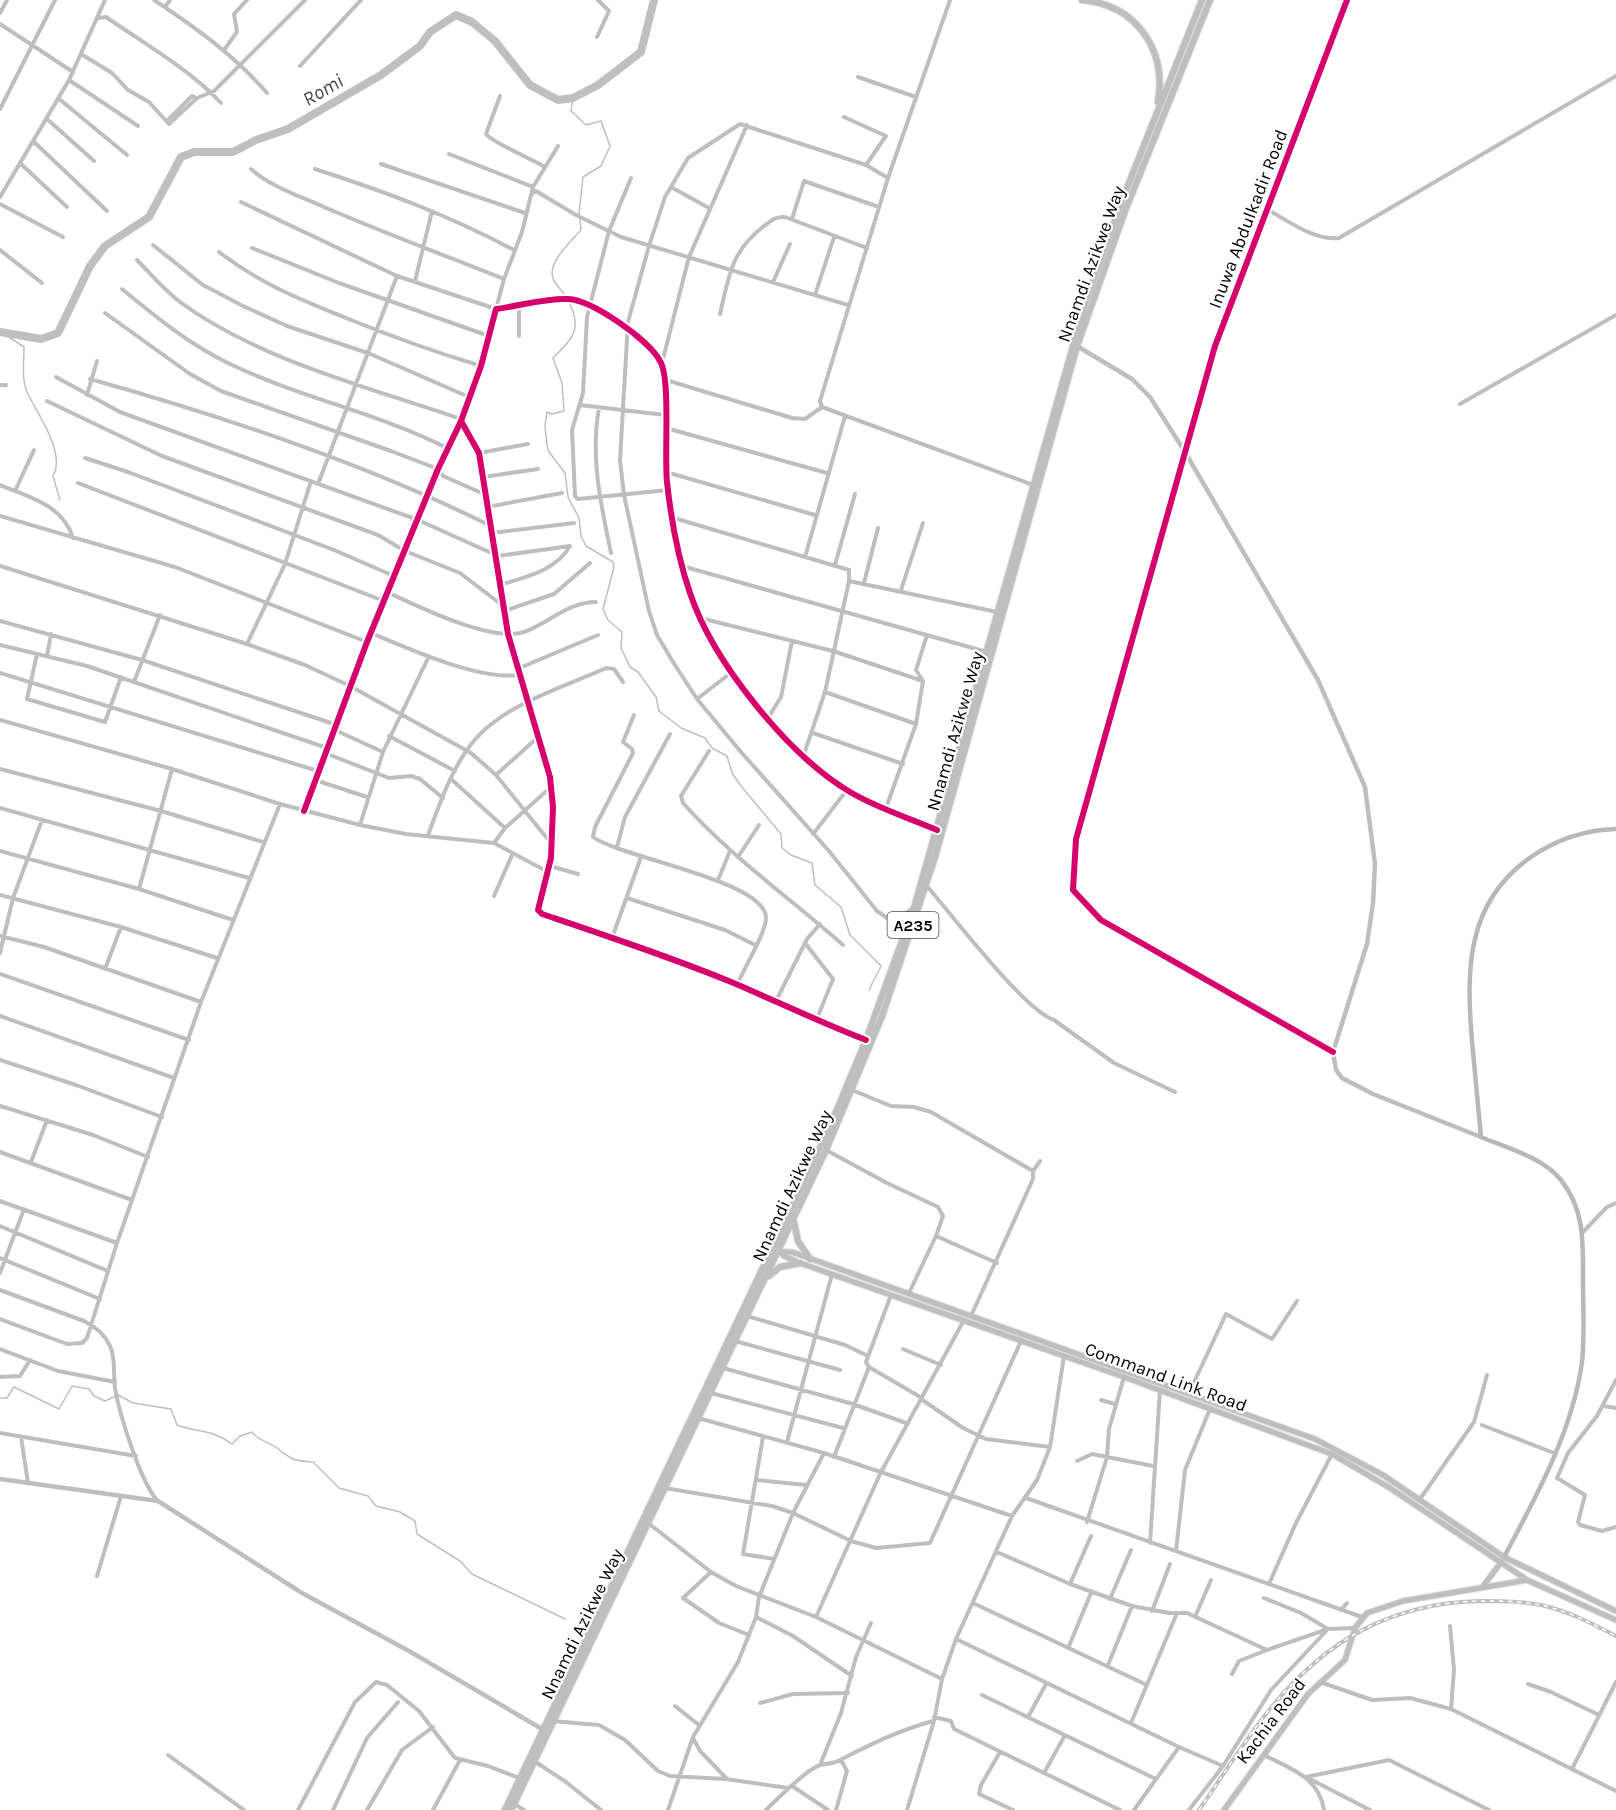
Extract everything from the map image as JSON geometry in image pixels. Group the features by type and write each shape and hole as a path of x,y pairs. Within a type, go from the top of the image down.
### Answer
{"highway":[{"path":"1082,0 1104,3 1120,10 1146,35 1160,70 1157,113"},
{"name":"Nnamdi Azikwe Way","path":"505,1810 829,1129 866,1040 914,908 1033,485 1096,272 1202,0"},
{"name":"Nnamdi Azikwe Way","path":"512,1807 826,1150 882,1016 926,885 1075,344 1125,211 1210,0"},
{"path":"797,1210 794,1223 795,1235 810,1259"},
{"path":"761,1286 780,1267 800,1263"}],"main road":[{"path":"1483,1586 1504,1557 1554,1453 1572,1405 1582,1361 1583,1233 1573,1199 1553,1171 1541,1163 1481,1137 1468,988 1471,950 1482,915 1501,884 1522,863 1545,847 1576,833 1616,829"},
{"path":"764,1266 778,1251 778,1236"},
{"name":"Command Link Road","path":"778,1251 810,1259 970,1316 1022,1341 1332,1454 1390,1488 1500,1564"},
{"name":"Command Link Road","path":"778,1251 800,1263 964,1320 1189,1393 1333,1447 1383,1475 1504,1557"},
{"path":"1504,1557 1616,1611"},
{"path":"1500,1564 1527,1580 1616,1620"},
{"path":"1362,1617 1373,1610 1392,1604 1527,1580"},
{"name":"Kachia Road","path":"1224,1810 1319,1681 1347,1656 1355,1628 1362,1617"}],"street":[{"path":"0,13 7,0"},
{"path":"0,109 34,46 55,0"},
{"path":"0,197 69,80 105,0"},
{"path":"154,0 242,64 267,93"},
{"path":"165,7 170,0"},
{"path":"224,50 237,32 234,14 247,0"},
{"path":"81,54 112,73 167,121 192,96 197,98 209,90 214,91 305,0"},
{"path":"300,66 361,0"},
{"path":"597,38 609,11 598,0"},
{"path":"822,407 820,401 888,178 950,0"},
{"name":"Inuwa Abdulkadir Road","path":"1185,452 1215,346 1347,0"},
{"path":"98,18 102,15 106,17 209,90 221,103"},
{"path":"0,24 73,72"},
{"path":"1268,210 1317,236 1328,239 1339,238 1616,76"},
{"path":"858,77 916,97"},
{"path":"69,80 138,126"},
{"path":"500,96 486,134 494,141 520,152 543,166"},
{"path":"58,98 127,155"},
{"path":"844,117 886,136 866,165"},
{"path":"46,119 94,161"},
{"path":"888,178 866,165 747,125 736,124 691,155 665,197 628,322 620,460 624,495 649,611 657,635 697,699 877,911 890,921 896,921 914,908"},
{"path":"747,125 689,257 662,363 666,380 666,472 682,566 700,618 732,672 779,734 803,757 847,790 937,830"},
{"path":"33,141 107,211"},
{"path":"304,811 367,642 427,494 461,420 481,366 504,279 522,232 533,187 543,166 558,146"},
{"path":"448,154 533,187"},
{"path":"20,163 67,207"},
{"path":"381,164 525,213"},
{"path":"251,169 260,177 301,197 504,279"},
{"path":"315,169 404,198 457,220 514,250"},
{"path":"631,178 609,231 589,306 580,405 574,416 572,430 575,496 579,499 668,490"},
{"path":"792,219 804,181 879,207"},
{"path":"671,187 709,208"},
{"path":"532,193 536,191 584,219 649,246 730,272 773,282 849,305"},
{"path":"241,202 397,276 496,309 566,299 577,300 629,330 662,363"},
{"path":"0,204 63,237"},
{"path":"415,281 432,211"},
{"path":"720,314 730,272 737,254 748,239 774,219 779,217 792,219 867,248"},
{"path":"815,295 834,237"},
{"path":"773,282 790,244"},
{"path":"153,245 202,285 287,326 368,353 469,397"},
{"path":"252,248 489,336"},
{"path":"0,250 42,283"},
{"path":"219,252 249,275 275,289 440,354 481,366"},
{"path":"137,260 178,300 209,321 297,362 461,420 479,453 508,634 516,669 547,766 551,787 554,807 550,866 538,910 542,914 737,985 816,1021 866,1040"},
{"path":"318,484 397,276"},
{"path":"122,289 160,321 229,364 345,409 398,425 447,448"},
{"path":"519,306 519,336"},
{"path":"105,313 190,374 221,391 339,432 438,470 443,476 484,494"},
{"path":"1460,404 1616,315"},
{"path":"1075,344 1132,379 1150,397 1185,452 1318,680 1365,787 1375,864 1373,903 1367,944 1333,1052 1336,1070 1342,1078 1481,1137"},
{"path":"87,395 97,361"},
{"path":"56,377 120,412 418,520 502,556 570,546 565,555 542,572 500,585"},
{"path":"90,379 144,396 184,405 328,457 427,494 491,526"},
{"path":"666,380 792,418 805,419 822,407"},
{"path":"0,385 6,385"},
{"path":"48,401 162,456 301,509 378,535 405,551 460,573 503,608"},
{"path":"580,405 622,412 665,415"},
{"path":"822,407 1033,485"},
{"path":"599,408 595,443 600,497 611,553"},
{"path":"805,557 815,515 845,416"},
{"path":"665,427 827,473"},
{"path":"479,453 528,444"},
{"path":"15,491 34,450"},
{"path":"1185,452 1076,839 1073,890 1101,920 1333,1052"},
{"path":"85,458 334,550 394,576"},
{"path":"483,477 538,469"},
{"path":"666,472 815,515"},
{"path":"247,644 268,605 285,564 311,481"},
{"path":"78,483 384,601"},
{"path":"0,485 62,515 69,524 74,538"},
{"path":"487,507 562,493"},
{"path":"835,565 855,494"},
{"path":"0,516 175,567 367,642"},
{"path":"674,518 848,569 849,581 825,692 803,757"},
{"path":"492,533 574,523"},
{"path":"901,590 923,523"},
{"path":"864,584 878,528"},
{"path":"503,608 554,594 590,563"},
{"path":"0,566 247,644 305,665 350,686 467,749 496,775 550,842"},
{"path":"682,566 987,652"},
{"path":"849,581 998,612"},
{"path":"387,592 448,620 508,634 525,632 577,604 596,602"},
{"path":"134,682 160,615"},
{"path":"700,618 833,651 923,681"},
{"path":"0,621 142,660 336,728 383,752"},
{"path":"371,633 429,656 490,675 518,675"},
{"path":"47,656 51,634"},
{"path":"516,669 598,635"},
{"path":"886,808 916,724 923,681 916,670 927,635"},
{"path":"768,718 781,697 792,641"},
{"path":"0,645 121,677 327,748"},
{"path":"37,654 26,698 29,701 105,722 121,677"},
{"path":"360,825 374,773 389,736 429,656"},
{"path":"428,834 451,779 467,749 498,719 606,668 614,669 623,682"},
{"path":"697,699 732,672"},
{"path":"0,673 111,705 318,771"},
{"path":"825,692 916,724"},
{"path":"634,715 623,742 632,749 633,753 593,834 596,840 641,857 718,880 738,889 763,909 766,920 737,985"},
{"path":"0,720 172,769 280,804 360,825 406,834 428,834 494,843 549,872"},
{"path":"813,733 903,764"},
{"path":"617,847 625,818 670,734"},
{"path":"389,736 455,771"},
{"path":"496,775 537,738"},
{"path":"709,751 681,800 730,851 843,945"},
{"path":"325,753 389,778 411,776 420,779 443,798"},
{"path":"139,889 172,769"},
{"path":"0,770 161,811 263,842"},
{"path":"451,779 505,828"},
{"path":"315,780 367,797"},
{"path":"494,843 505,828 551,787"},
{"path":"813,834 847,790"},
{"path":"0,1319 67,1344 82,1343 92,1325 117,1243 201,1002 280,804"},
{"path":"0,808 249,878"},
{"path":"0,953 2,936 13,898 42,820"},
{"path":"738,858 759,825"},
{"path":"0,851 139,889 233,920"},
{"path":"718,880 730,851"},
{"path":"494,896 513,853"},
{"path":"612,938 641,857"},
{"path":"550,866 578,874"},
{"path":"926,885 1042,1016 1054,1020 1114,1063 1174,1092"},
{"path":"0,895 121,927 217,958"},
{"path":"627,898 725,930 755,945"},
{"path":"775,1003 805,943 820,924"},
{"path":"105,969 121,927"},
{"path":"2,936 44,947 201,1002"},
{"path":"805,943 833,979 816,1021"},
{"path":"0,974 189,1040"},
{"path":"0,1016 175,1078"},
{"path":"0,1060 162,1117"},
{"path":"852,1090 891,1106 914,1107 931,1112 1033,1171"},
{"path":"0,1106 47,1120 148,1157"},
{"path":"32,1162 47,1120"},
{"path":"826,1150 887,1184 938,1207 943,1216 936,1236 908,1294"},
{"path":"0,1152 132,1200"},
{"path":"970,1316 997,1263 1033,1179 1033,1171 1040,1161"},
{"path":"0,1201 117,1243"},
{"path":"1583,1233 1606,1207 1616,1203"},
{"path":"0,1273 24,1209"},
{"path":"0,1226 15,1235 108,1271"},
{"path":"936,1236 997,1263"},
{"path":"0,1258 100,1299"},
{"path":"787,1442 832,1273"},
{"path":"0,1290 92,1325 111,1348 119,1402 145,1484 158,1501 302,1593 409,1651 542,1729"},
{"path":"834,1456 843,1428 869,1367 866,1355 891,1295"},
{"path":"1189,1393 1226,1314 1272,1339 1297,1301"},
{"path":"747,1316 814,1335 866,1355"},
{"path":"816,1617 880,1473 964,1320"},
{"path":"735,1341 840,1370"},
{"path":"664,1488 793,1513 851,1541 876,1548 930,1543 1022,1341"},
{"path":"0,1349 58,1371 115,1382"},
{"path":"903,1349 941,1365"},
{"path":"907,1810 934,1719 942,1679 956,1639 975,1604 1012,1516 1037,1480 1050,1447 1064,1356"},
{"path":"0,1377 20,1377 30,1360"},
{"path":"869,1367 921,1398 963,1428 986,1439 1050,1447"},
{"path":"722,1368 853,1404 906,1423"},
{"path":"1420,1499 1474,1422 1487,1375"},
{"path":"1087,1521 1107,1457 1109,1429 1124,1377"},
{"path":"1616,1380 1603,1406 1568,1453 1557,1478 1585,1495 1578,1522 1580,1525 1602,1531 1616,1527"},
{"path":"1150,1543 1153,1466 1160,1390"},
{"path":"710,1393 843,1428"},
{"path":"1101,1400 1115,1404"},
{"path":"1603,1406 1616,1408"},
{"path":"1176,1551 1185,1470 1210,1409"},
{"path":"698,1418 834,1456 1012,1516"},
{"path":"1482,1425 1554,1453"},
{"path":"0,1432 136,1456"},
{"path":"21,1437 28,1483"},
{"path":"763,1437 743,1554 774,1559"},
{"path":"668,1810 681,1778 693,1737 738,1662 756,1617 759,1597 774,1559 806,1485 824,1453"},
{"path":"1077,1461 1092,1454 1153,1466"},
{"path":"1269,1584 1296,1523 1332,1454"},
{"path":"0,1479 158,1501"},
{"path":"756,1480 806,1485"},
{"path":"98,1576 121,1496"},
{"path":"1026,1498 1362,1617"},
{"path":"648,1523 711,1572 759,1597 816,1617 862,1642 942,1679"},
{"path":"1070,1584 1090,1536"},
{"path":"1110,1599 1131,1550"},
{"path":"997,1552 1110,1599 1152,1611 1187,1613 1267,1650"},
{"path":"1152,1611 1170,1564"},
{"path":"711,1572 683,1598 719,1623 749,1635"},
{"path":"1195,1617 1211,1580"},
{"path":"1069,1646 1092,1593"},
{"path":"1264,1598 1301,1613 1328,1629"},
{"path":"1341,1610 1347,1603"},
{"path":"975,1604 1069,1646 1147,1685"},
{"path":"1108,1665 1132,1606"},
{"path":"1130,1723 1177,1613"},
{"path":"756,1617 793,1636 852,1676"},
{"path":"766,1810 790,1787 820,1765 848,1693 862,1642 870,1623"},
{"path":"1450,1626 1454,1670 1451,1709"},
{"path":"1232,1674 1239,1661 1267,1650 1328,1629 1355,1628"},
{"path":"1189,1810 1223,1766 1271,1690 1328,1629"},
{"path":"956,1639 1179,1748 1223,1766"},
{"path":"1319,1681 1372,1700 1410,1698 1451,1709 1616,1791"},
{"path":"298,1810 354,1702 376,1682 387,1684 419,1711 433,1727 451,1755 460,1760 488,1766 519,1778"},
{"path":"1572,1769 1616,1682"},
{"path":"1028,1717 1046,1684"},
{"path":"1528,1684 1599,1714"},
{"path":"760,1703 793,1694 848,1693"},
{"path":"982,1695 1156,1779"},
{"path":"333,1810 367,1738 398,1702"},
{"path":"675,1706 699,1725"},
{"path":"820,1765 828,1766 896,1731 934,1719 951,1721 954,1730 1120,1810"},
{"path":"552,1720 599,1725 625,1740 658,1771 681,1778 726,1779 790,1787 828,1810"},
{"path":"366,1810 402,1750 433,1727"},
{"path":"1044,1773 1065,1735"},
{"path":"693,1737 700,1751 726,1779"},
{"path":"1134,1810 1179,1748"},
{"path":"1000,1752 981,1785 979,1794 1013,1810"},
{"path":"168,1755 244,1810"},
{"path":"1264,1755 1370,1810"},
{"path":"433,1810 460,1760"},
{"path":"836,1810 847,1771 841,1760"},
{"path":"1306,1777 1389,1760 1490,1810"},
{"path":"533,1761 566,1782 601,1810"},
{"path":"1306,1777 1322,1796 1324,1810"},
{"path":"512,1807 524,1810"}],"waterway":[{"name":"Romi","path":"0,332 41,339 58,333 90,266 105,246 149,217 181,157 194,152 233,152 256,140 288,129 381,75 420,46 430,32 456,15 472,22 495,41 530,85 558,100 573,98 598,85 641,52 654,0"},
{"path":"573,98 571,111 586,125 601,121 610,146 601,166 583,177 579,214"},
{"path":"567,298 554,281 552,272 561,252 581,230 580,219"},
{"path":"569,302 575,327 570,339 553,358 562,383 564,411 552,414 547,412 545,426 547,445 549,452 565,473 568,497 579,518 581,536 586,546 613,562 614,567 603,609 608,620 622,632 621,648 630,667 638,672 656,697 659,711 681,728 705,738 712,748 727,756 732,773 781,834 782,848 791,855 812,863 815,885 841,907 850,935 881,966 869,990"},
{"path":"1,332 24,347 24,383 53,445 56,456 53,476 60,500"},
{"path":"0,1398 7,1398 14,1387 59,1409 72,1386 89,1389 94,1396 105,1401 118,1395 133,1403 171,1409 177,1425 212,1434 232,1444 240,1436 252,1432 293,1459 313,1462 339,1488 368,1496 376,1506 400,1512 415,1521 417,1534 460,1561 472,1574 565,1619"}],"railway":[{"path":"1199,1810 1251,1734 1291,1685 1314,1663 1338,1645 1389,1618 1448,1603 1521,1602 1563,1612 1616,1636"}],"cycle path":[{"path":"1333,1052 1101,920 1073,890 1076,839 1215,346 1347,0"},
{"path":"304,811 367,642 438,469 461,421 481,366 496,309 568,299 591,306 618,322 644,342 660,361 666,400 667,482 679,552 690,593 701,620 734,677 778,731 826,776 871,803 937,830"},
{"path":"461,421 479,453 508,634 550,777 553,807 551,858 538,910 542,914 712,974 866,1040"}]}
